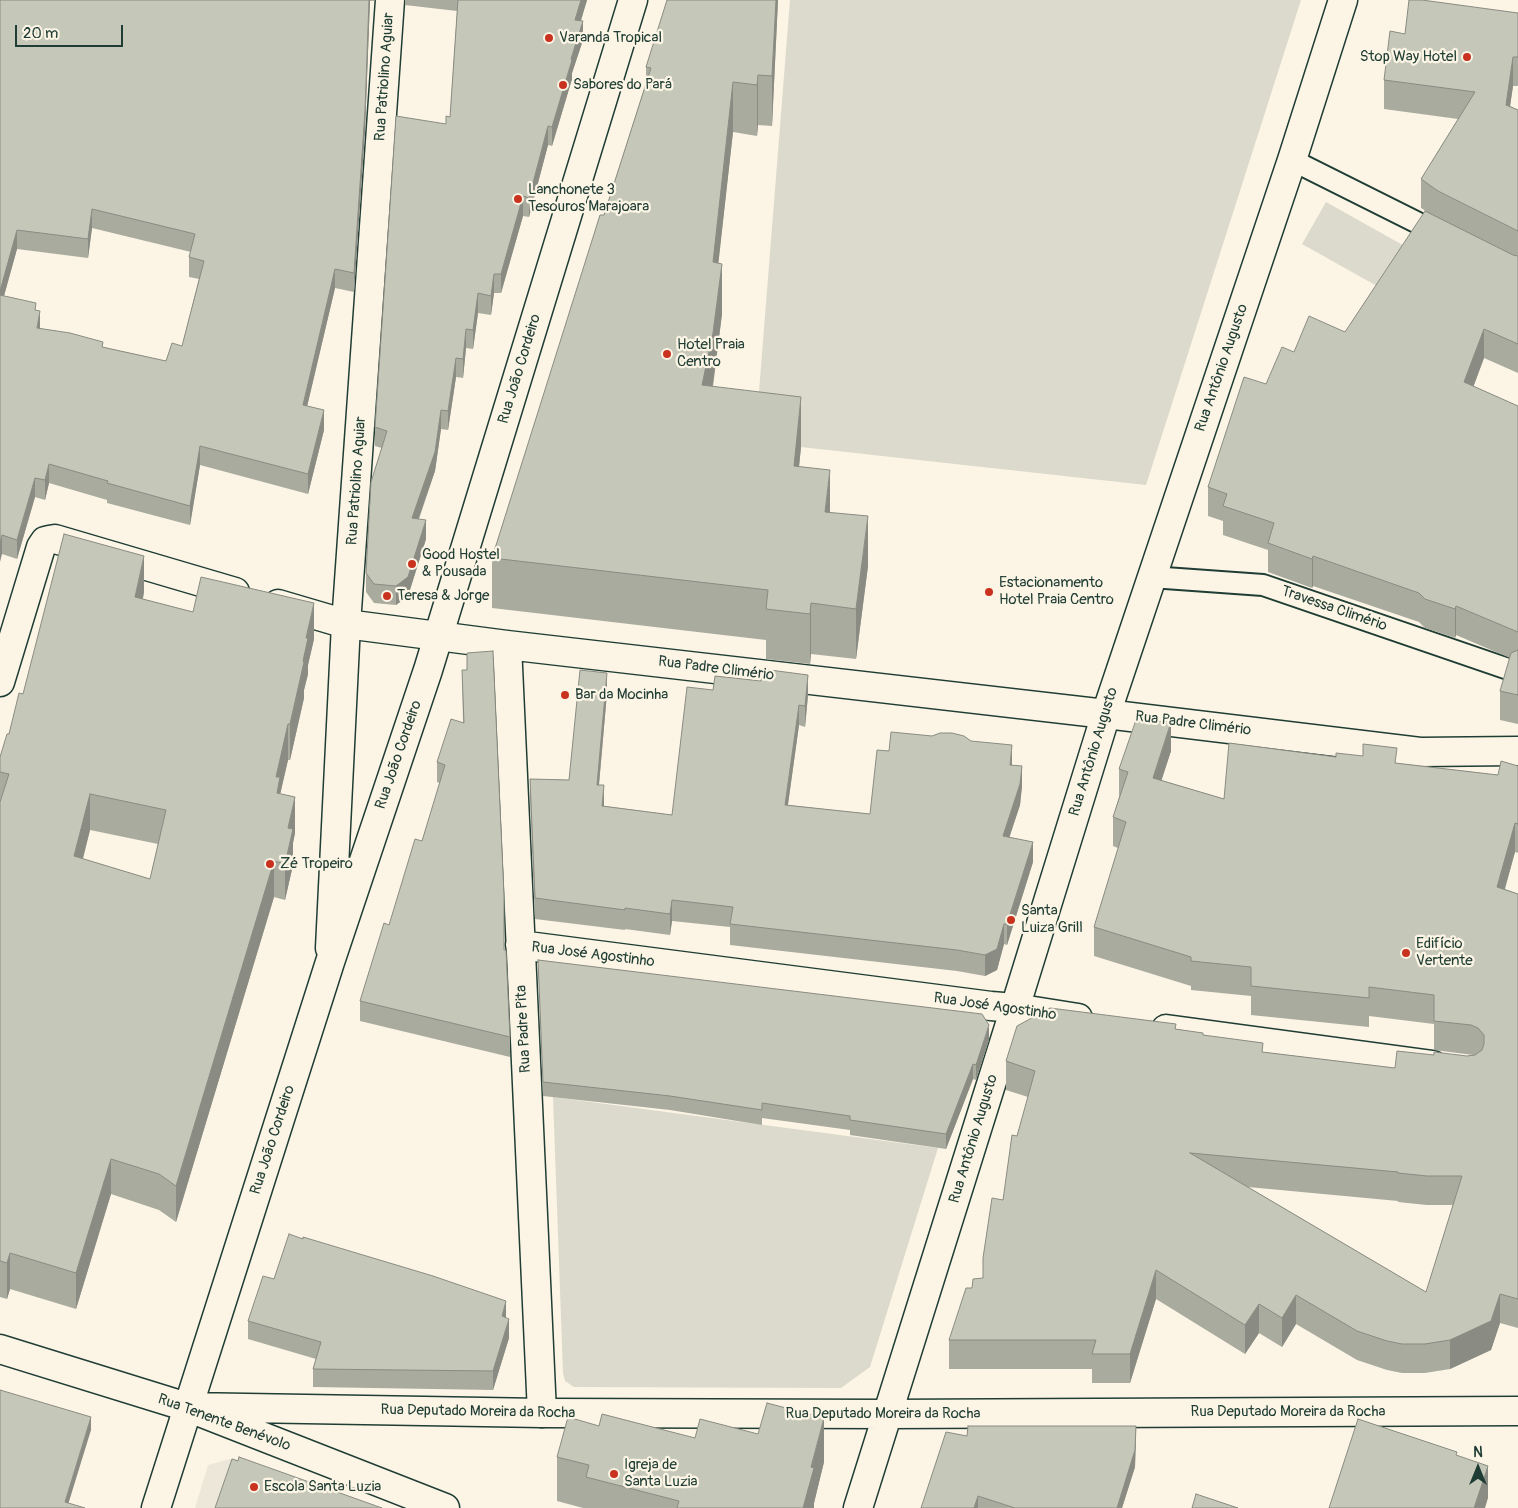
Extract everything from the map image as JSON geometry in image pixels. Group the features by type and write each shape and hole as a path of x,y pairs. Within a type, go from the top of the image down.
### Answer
{"street":[{"name":"Rua Patriolino Aguiar","path":"330,962 346,624 390,0"},
{"name":"Rua João Cordeiro","path":"156,1508 330,962 438,636 633,0"},
{"name":"Rua Antônio Augusto","path":"858,1508 1016,1008 1106,714 1292,160 1343,0"},
{"name":"Rua Padre Climério","path":"0,682 41,547 45,541 55,539 346,624 507,645 1420,752 1518,751"},
{"name":"Rua Padre Pita","path":"507,645 542,1413"},
{"name":"Rua José Agostinho","path":"520,945 1100,1020"},
{"path":"1139,1026 1459,1069"},
{"name":"Rua Tenente Benévolo","path":"0,1349 188,1408 445,1508"},
{"name":"Rua Deputado Moreira da Rocha","path":"188,1408 542,1413 888,1414 1518,1411"}],"lane":[{"path":"1292,160 1457,243"},
{"name":"Travessa Climério","path":"1151,577 1264,585 1512,670"}],"shaded area":[{"path":"790,0 1301,0 1146,485 755,442"},
{"path":"1326,202 1408,248 1384,290 1302,244"},
{"path":"553,1097 938,1148 870,1367 841,1388 574,1387 565,1381 563,1373"},
{"name":"Escola Santa Luzia","path":"233,1458 361,1508 195,1508 208,1465"}],"building":[{"path":"0,0 369,0 365,111 354,273 335,269 303,405 324,410 308,474 200,446 190,506 107,483 108,481 49,464 45,480 35,478 17,540 2,535 0,543 0,295 36,303 35,310 40,311 37,328 70,333 103,342 102,347 166,361 172,343 182,346 204,261 189,257 195,234 92,209 88,239 17,230 0,291"},
{"path":"458,0 581,0 575,20 583,21 552,127 548,126 529,198 523,196 501,274 494,274 491,296 478,293 473,330 466,329 463,359 456,358 448,411 441,410 435,452 412,518 426,520 408,577 396,586 374,584 366,573 371,482 387,431 375,427 396,116 446,124 446,116 450,117"},
{"path":"667,0 776,0 772,76 758,75 757,85 733,82 713,262 722,264 713,333 702,385 801,397 794,466 830,470 825,512 868,516 856,609 811,603 810,614 766,609 768,590 492,558 600,215 604,215 651,68 646,67"},
{"path":"1409,0 1422,0 1518,13 1518,57 1513,57 1506,105 1518,110 1518,231 1438,191 1421,179 1475,92 1384,80 1390,31 1405,34"},
{"path":"1425,211 1518,256 1518,344 1484,329 1464,382 1518,406 1518,632 1456,606 1455,609 1425,599 1419,593 1313,556 1312,559 1268,543 1274,523 1223,506 1227,494 1208,487 1244,377 1266,384 1282,347 1294,352 1309,316 1345,332"},
{"path":"64,534 144,556 135,597 193,612 201,577 314,603 306,638 308,638 304,662 276,777 280,777 277,793 295,797 288,828 293,829 285,864 274,861 176,1186 159,1174 111,1159 76,1273 10,1253 7,1263 0,1261 0,802 9,774 0,772 0,757 7,734 9,734 19,693 23,694","holes":["90,794 166,810 150,879 74,856"]},
{"path":"1518,650 1518,695 1500,691 1511,653"},
{"path":"493,651 504,895 504,950 506,950 510,1037 360,1001 384,923 389,925 415,839 422,841 445,765 437,762 451,719 464,723 462,670 467,670 467,653"},
{"path":"762,669 808,675 805,706 799,705 785,805 870,814 877,750 889,751 891,732 932,736 940,733 952,733 964,736 971,741 1012,745 1010,765 1022,766 1020,784 1003,836 1033,842 1007,924 1004,924 997,949 985,955 957,950 730,924 733,907 672,900 670,914 535,898 530,779 569,780 580,670 607,673 597,785 604,785 602,806 672,815 687,687 713,690 715,676 761,681"},
{"path":"1136,720 1171,722 1153,778 1224,799 1229,743 1336,757 1336,753 1363,756 1363,744 1397,748 1395,763 1498,775 1501,761 1518,766 1518,824 1515,823 1497,887 1518,894 1518,1299 1500,1294 1491,1321 1450,1340 1425,1344 1402,1344 1357,1331 1296,1295 1282,1318 1259,1304 1245,1325 1156,1270 1130,1354 1092,1354 1096,1340 949,1340 966,1288 972,1288 973,1279 983,1278 983,1258 992,1198 1003,1200 1012,1135 1017,1136 1035,1071 1006,1061 1017,1026 1050,1008 1176,1024 1175,1029 1203,1033 1203,1035 1263,1043 1262,1052 1395,1068 1397,1051 1434,1055 1434,1052 1467,1056 1475,1055 1482,1050 1484,1044 1484,1035 1478,1028 1471,1025 1434,1021 1434,995 1369,987 1369,998 1251,986 1251,967 1191,961 1191,957 1094,927 1126,822 1113,817 1128,772 1119,769","holes":["1190,1153 1427,1176 1462,1176 1426,1292"]},
{"path":"538,960 982,1014 989,1025 976,1065 973,1064 946,1134 850,1120 850,1116 762,1103 762,1110 670,1096 543,1082"},
{"path":"289,1234 433,1276 506,1301 502,1316 509,1319 493,1371 313,1369 321,1342 248,1321 263,1276 274,1279"},
{"path":"0,1390 91,1417 65,1502 85,1508 0,1508"},
{"path":"767,1403 824,1418 811,1467 814,1468 803,1508 677,1508 679,1501 586,1477 589,1465 557,1457 568,1417 599,1426 602,1414 695,1438 700,1419 758,1434"},
{"path":"1358,1419 1457,1452 1456,1455 1488,1466 1474,1508 1329,1508"},
{"path":"968,1426 1136,1426 1135,1450 1117,1508 1015,1508 978,1496 974,1508 921,1508 946,1432 967,1436"},
{"name":"Escola Santa Luzia","path":"239,1457 382,1508 215,1508 232,1459 238,1461"},
{"path":"1196,1494 1238,1508 1192,1508"}],"place":[{"name":"Varanda Tropical","path":"549,38"},
{"name":"Stop Way Hotel","path":"1467,57"},
{"name":"Sabores do Pará","path":"563,85"},
{"name":"Lanchonete 3 Tesouros Marajoara","path":"518,199"},
{"name":"Hotel Praia Centro","path":"667,354"},
{"name":"Good Hostel & Pousada","path":"412,564"},
{"name":"Estacionamento Hotel Praia Centro","path":"989,592"},
{"name":"Teresa & Jorge","path":"387,596"},
{"name":"Bar da Mocinha","path":"565,695"},
{"name":"Zé Tropeiro","path":"270,864"},
{"name":"Santa Luiza Grill","path":"1011,920"},
{"name":"Edifício Vertente","path":"1406,953"},
{"name":"Igreja de Santa Luzia","path":"614,1474"},
{"name":"Escola Santa Luzia","path":"254,1487"}]}
